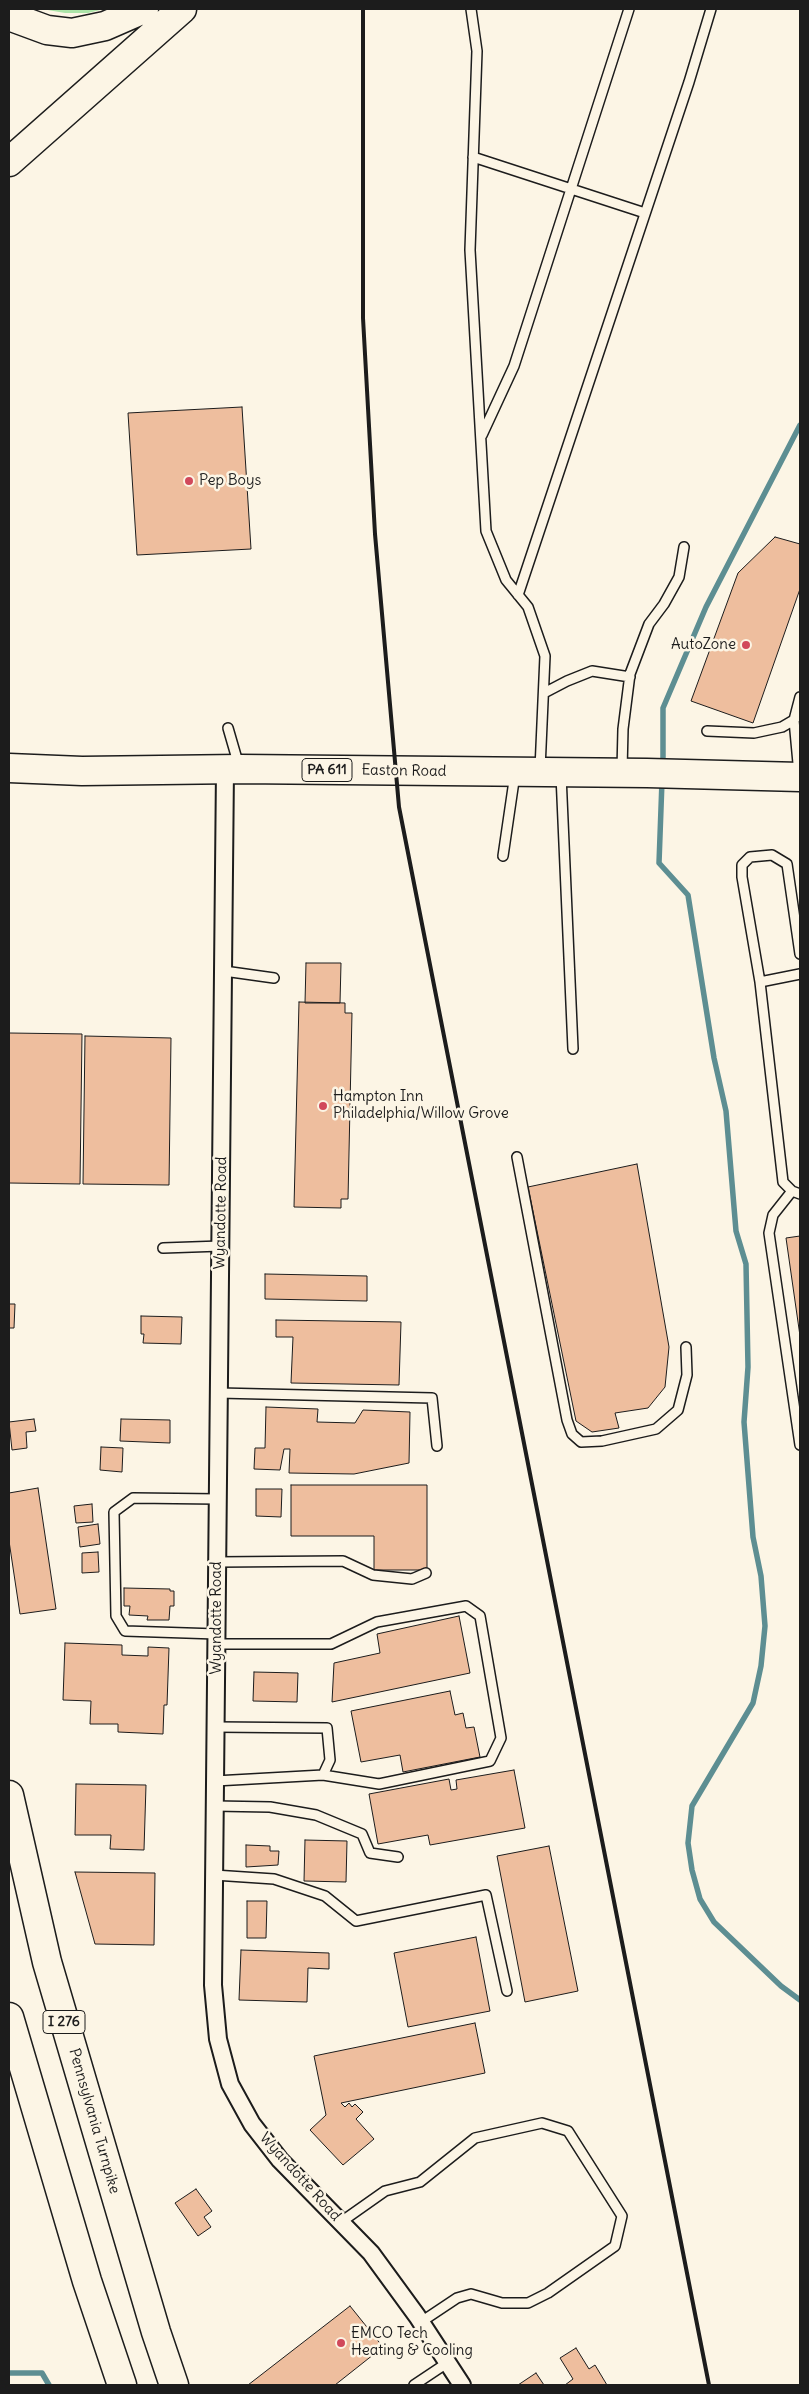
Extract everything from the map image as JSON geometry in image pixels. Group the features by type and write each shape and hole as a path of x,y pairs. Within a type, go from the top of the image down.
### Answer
{"highway":[{"path":"9,16 47,30 72,32 105,26 144,9"},
{"path":"9,162 182,9"},
{"name":"Easton Road","path":"9,768 82,771 233,769 634,773 800,777"},
{"name":"Pennsylvania Turnpike","path":"9,1796 47,1962 156,2332 174,2385"},
{"path":"9,2017 87,2281 122,2385"}],"street":[{"name":"Wyandotte Road","path":"233,769 224,971 217,1562 213,1985 218,2039 230,2084 252,2124 280,2160 371,2254 421,2322 462,2385"}],"lane":[{"path":"471,9 477,51 470,250 486,531 506,580 528,607 545,656 539,772 573,1049"},
{"path":"481,437 514,366 629,9"},
{"path":"518,595 711,9"},
{"path":"473,156 645,213"},
{"path":"634,773 623,729 630,677 649,624 664,604 679,577 684,547"},
{"path":"544,693 592,671 630,677"},
{"path":"800,697 794,720 800,777"},
{"path":"707,731 754,733 782,727 794,720 800,712"},
{"path":"228,728 233,769"},
{"path":"503,856 539,772"},
{"path":"800,954 787,864 772,855 750,857 742,865 742,877 760,982 783,1182 796,1193 773,1215 770,1233 800,1445"},
{"path":"224,971 274,978"},
{"path":"760,982 800,974"},
{"path":"517,1157 567,1420 572,1434 581,1442 602,1441 656,1429 678,1410 687,1375 686,1347"},
{"path":"163,1248 221,1246"},
{"path":"219,1393 432,1398 438,1446"},
{"path":"215,1781 323,1775 379,1784 490,1761 501,1738 480,1616 466,1606 377,1622 331,1644 217,1639 125,1631 116,1616 114,1512 133,1498 218,1499"},
{"path":"217,1562 343,1562 373,1575 412,1579 426,1573"},
{"path":"216,1727 326,1728 330,1760 323,1775"},
{"path":"215,1806 270,1807 316,1815 362,1834 370,1853 398,1857"},
{"path":"214,1875 274,1879 325,1896 356,1921 486,1895 507,1992"},
{"path":"341,2222 385,2191 420,2182 475,2138 542,2123 568,2132 622,2216 614,2246 548,2293 528,2303 502,2303 471,2294 456,2298 421,2322"},
{"path":"414,2385 447,2363"}],"green space":[{"path":"42,9 104,9 88,13 65,13"}],"building":[{"name":"Pep Boys","path":"242,407 251,549 137,555 128,413"},
{"name":"AutoZone","path":"775,537 800,544 800,589 753,723 691,701 738,573"},
{"path":"306,963 341,963 340,1003 305,1003"},
{"name":"Hampton Inn Philadelphia/Willow Grove","path":"299,1002 345,1003 345,1013 352,1013 348,1199 341,1199 341,1208 294,1207"},
{"path":"9,1033 82,1034 80,1184 9,1183"},
{"path":"85,1036 171,1038 169,1185 83,1184"},
{"path":"637,1164 669,1347 665,1387 648,1408 615,1413 619,1428 592,1432 576,1421 528,1187"},
{"path":"800,1236 800,1336 786,1238"},
{"path":"265,1274 367,1276 367,1301 265,1299"},
{"path":"9,1304 15,1304 14,1328 9,1328"},
{"path":"141,1316 182,1317 181,1344 143,1343 144,1334 141,1334"},
{"path":"276,1320 401,1322 399,1385 291,1383 293,1337 276,1337"},
{"path":"266,1407 318,1409 317,1422 355,1423 363,1410 410,1412 409,1463 354,1474 289,1473 290,1449 284,1449 280,1470 254,1469 255,1448 265,1448"},
{"path":"34,1419 36,1431 26,1432 27,1448 12,1450 9,1422"},
{"path":"121,1419 170,1420 170,1443 120,1441"},
{"path":"101,1447 123,1448 122,1472 100,1470"},
{"path":"291,1485 427,1485 427,1570 374,1570 374,1536 291,1536"},
{"path":"38,1488 56,1609 20,1614 9,1541 9,1493"},
{"path":"256,1489 282,1489 281,1517 256,1516"},
{"path":"92,1504 93,1522 76,1523 74,1506"},
{"path":"98,1524 100,1544 80,1547 78,1527"},
{"path":"98,1552 99,1572 82,1573 82,1553"},
{"path":"124,1588 170,1589 170,1591 174,1591 174,1606 170,1606 169,1620 147,1620 148,1616 129,1615 130,1606 124,1606"},
{"path":"459,1616 470,1673 332,1702 334,1663 380,1653 377,1634"},
{"path":"65,1643 122,1645 122,1655 148,1656 148,1647 169,1648 167,1705 164,1705 163,1734 118,1732 118,1724 90,1724 91,1701 63,1700"},
{"path":"254,1672 298,1673 297,1702 253,1701"},
{"path":"450,1691 455,1715 463,1713 466,1728 474,1727 480,1757 403,1772 400,1755 361,1762 351,1711"},
{"path":"514,1770 525,1828 430,1845 428,1835 378,1844 369,1794 449,1779 451,1790 457,1789 456,1780"},
{"path":"76,1784 146,1785 144,1850 110,1849 111,1835 75,1835"},
{"path":"305,1840 347,1841 346,1882 304,1881"},
{"path":"246,1845 270,1846 270,1851 279,1851 278,1865 246,1867"},
{"path":"549,1846 578,1991 525,2002 497,1856"},
{"path":"75,1872 155,1873 154,1945 95,1944"},
{"path":"247,1901 267,1901 266,1938 247,1938"},
{"path":"476,1937 490,2011 408,2027 394,1953"},
{"path":"241,1950 329,1953 329,1969 308,1968 307,2002 239,2000"},
{"path":"475,2023 485,2073 341,2103 345,2107 349,2103 352,2107 355,2104 363,2112 356,2119 374,2139 343,2165 310,2130 326,2115 314,2056"},
{"path":"196,2189 212,2211 204,2217 211,2227 198,2236 175,2203"},
{"name":"EMCO Tech Heating & Cooling","path":"350,2306 383,2347 335,2385 248,2385"},
{"path":"576,2348 589,2369 595,2365 607,2385 565,2385 573,2379 560,2358"},
{"path":"536,2373 544,2385 518,2385"}],"waterway":[{"path":"663,767 663,708 706,607 800,425"},
{"path":"662,781 659,863 688,895 714,1058 726,1111 736,1231 746,1264 748,1367 744,1422 753,1537 761,1576 765,1626 761,1666 753,1703 692,1806 688,1843 692,1870 700,1899 714,1922 781,1986 800,2000"},
{"path":"9,2373 42,2373 49,2385"}],"railway":[{"path":"363,9 363,318 375,534 399,807 709,2385"}],"place":[{"name":"Pep Boys","path":"189,481"},
{"name":"AutoZone","path":"746,645"},
{"name":"Hampton Inn Philadelphia/Willow Grove","path":"323,1106"},
{"name":"EMCO Tech Heating & Cooling","path":"341,2343"}]}
